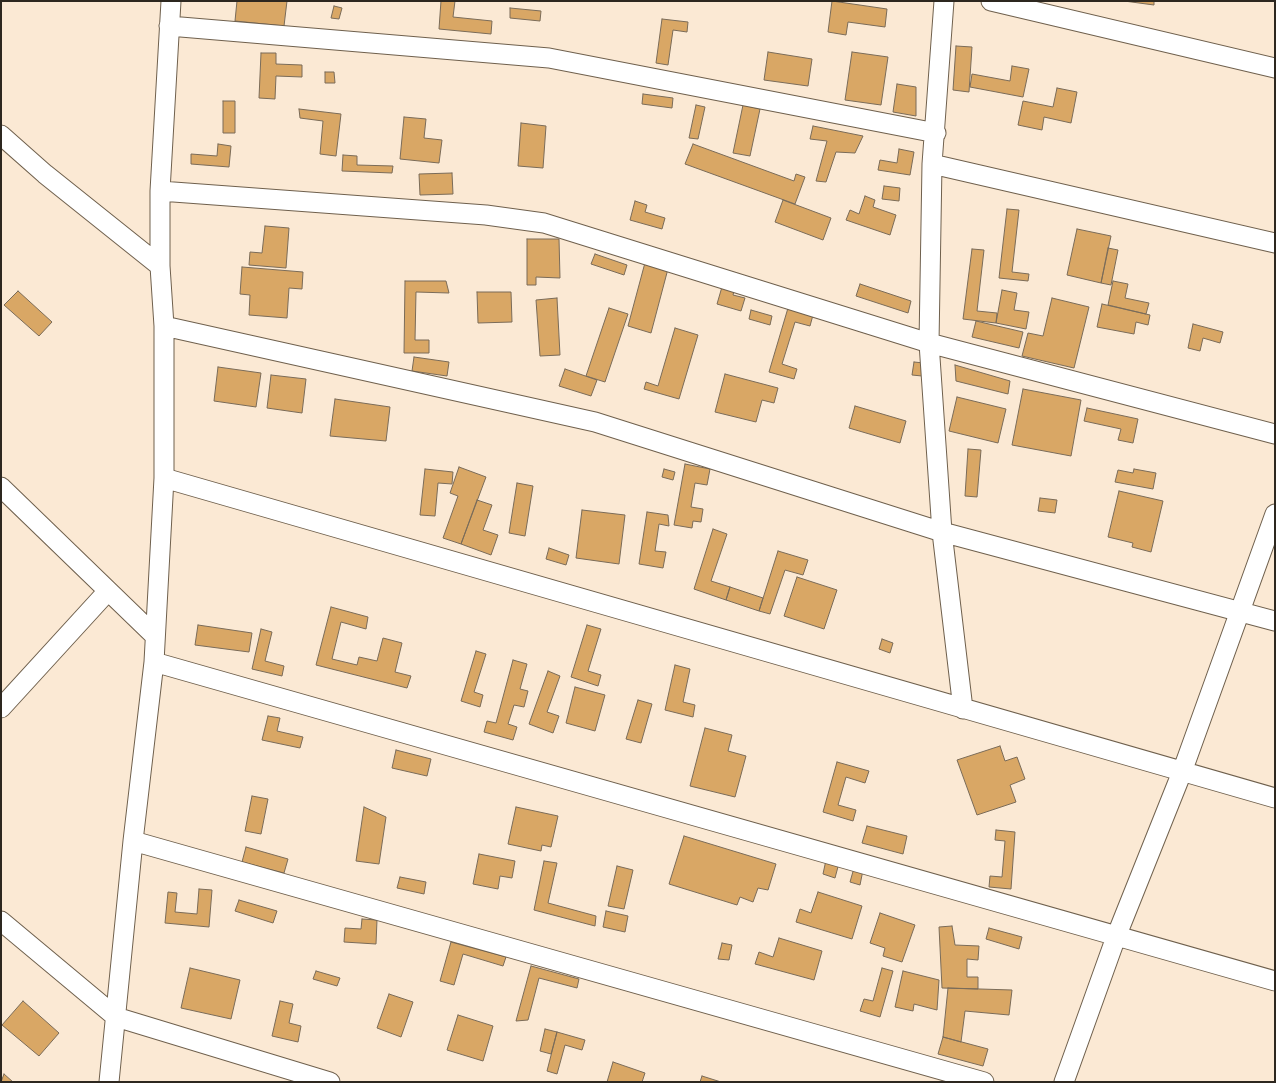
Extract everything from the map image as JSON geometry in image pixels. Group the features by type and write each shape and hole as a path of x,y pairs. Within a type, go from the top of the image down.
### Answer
{"street":[{"path":"109,1082 132,840 154,662 164,478 164,326 160,266 160,191 170,1"},
{"path":"944,1 936,133 932,164 929,343 942,532 963,709"},
{"path":"991,1 1275,68"},
{"path":"169,26 549,58 936,133"},
{"path":"1,135 44,174 160,266"},
{"path":"932,164 1275,244"},
{"path":"160,191 486,215 544,223 929,343 1275,434"},
{"path":"164,326 595,422 942,532 1275,620"},
{"path":"164,478 1275,798"},
{"path":"1,487 107,592 155,636"},
{"path":"1064,1082 1116,937 1182,772 1275,514"},
{"path":"1,708 107,592"},
{"path":"154,662 1275,981"},
{"path":"132,840 984,1082"},
{"path":"1,922 116,1017 330,1082"}],"building":[{"path":"237,1 287,1 284,26 235,21"},
{"path":"441,1 455,1 453,17 492,21 491,34 439,29"},
{"path":"832,1 887,9 885,27 848,22 846,35 828,32"},
{"path":"1124,1 1154,1 1154,5"},
{"path":"334,6 342,8 339,19 331,18"},
{"path":"510,8 541,11 540,21 510,18"},
{"path":"662,19 688,22 687,32 673,30 668,65 656,63"},
{"path":"956,46 972,47 969,92 953,90"},
{"path":"768,52 812,59 808,86 764,80"},
{"path":"852,52 888,57 881,105 845,100"},
{"path":"261,53 276,53 276,64 302,65 302,77 276,76 275,99 259,98"},
{"path":"1012,66 1029,69 1023,97 970,87 972,74 1010,81"},
{"path":"325,72 334,72 335,83 325,83"},
{"path":"897,84 916,87 916,116 893,112"},
{"path":"1057,88 1077,92 1071,123 1044,117 1042,130 1018,125 1023,101 1053,107"},
{"path":"643,94 673,98 672,108 642,104"},
{"path":"223,101 235,101 235,133 223,133"},
{"path":"696,105 705,107 698,139 689,138"},
{"path":"743,105 760,109 750,156 733,153"},
{"path":"299,109 341,114 336,156 320,154 323,121 300,118"},
{"path":"404,117 426,119 424,138 442,140 439,163 400,159"},
{"path":"521,123 546,126 543,168 518,166"},
{"path":"813,126 863,136 855,153 836,152 826,182 816,181 827,141 810,139"},
{"path":"218,144 231,146 229,167 191,164 191,154 217,156"},
{"path":"693,144 794,181 796,174 805,177 795,204 685,164"},
{"path":"899,149 914,152 910,175 878,170 880,160 897,163"},
{"path":"343,155 357,156 357,165 393,166 392,173 342,171"},
{"path":"452,173 453,194 420,195 419,174"},
{"path":"884,186 900,188 899,201 882,199"},
{"path":"865,196 875,200 873,207 896,215 890,235 846,220 850,210 859,214"},
{"path":"783,200 831,218 823,240 775,222"},
{"path":"635,201 647,205 645,212 665,218 662,229 630,220"},
{"path":"1007,209 1019,210 1012,272 1029,274 1028,281 999,278"},
{"path":"265,226 289,228 286,268 249,265 250,252 262,253"},
{"path":"1077,229 1111,236 1101,283 1067,275"},
{"path":"527,239 559,239 560,278 536,277 536,285 527,285"},
{"path":"1108,248 1118,250 1111,285 1101,283"},
{"path":"972,249 984,250 977,311 997,313 996,323 963,319"},
{"path":"595,254 627,265 624,275 591,264"},
{"path":"646,259 669,265 651,333 628,326"},
{"path":"242,267 303,272 302,289 289,288 287,318 249,315 250,295 240,294"},
{"path":"724,280 736,284 733,295 745,298 741,311 717,304"},
{"path":"405,281 446,281 449,293 416,292 415,340 429,340 429,353 404,353"},
{"path":"1113,281 1128,284 1125,298 1149,303 1146,314 1108,305"},
{"path":"860,284 911,301 908,313 856,296"},
{"path":"1002,290 1017,293 1014,310 1029,312 1026,329 996,323"},
{"path":"18,291 52,322 39,336 4,305"},
{"path":"477,292 511,292 512,322 478,323"},
{"path":"557,298 560,355 540,356 536,300"},
{"path":"1052,298 1089,307 1074,368 1022,356 1028,333 1043,336"},
{"path":"1102,304 1150,315 1148,325 1136,322 1134,334 1097,327"},
{"path":"609,308 628,314 605,382 586,376"},
{"path":"788,308 813,315 810,326 795,322 782,364 797,369 794,379 769,372"},
{"path":"751,310 772,316 770,325 749,319"},
{"path":"976,321 1023,332 1019,348 972,337"},
{"path":"1193,324 1223,332 1220,343 1203,338 1200,351 1188,348"},
{"path":"675,328 698,335 679,399 644,389 646,382 658,386"},
{"path":"414,357 449,362 447,376 412,371"},
{"path":"914,362 924,363 922,376 912,375"},
{"path":"955,365 1010,381 1008,394 956,381"},
{"path":"218,367 261,373 256,407 214,401"},
{"path":"565,369 597,380 591,396 559,386"},
{"path":"725,374 778,388 774,403 762,400 756,422 715,412"},
{"path":"271,375 306,379 302,413 267,408"},
{"path":"1023,389 1081,400 1071,456 1012,445"},
{"path":"957,397 1006,409 998,443 949,431"},
{"path":"335,399 390,407 386,441 330,436"},
{"path":"855,406 906,421 900,443 849,428"},
{"path":"1087,408 1138,419 1133,443 1118,440 1121,429 1084,421"},
{"path":"968,449 981,450 977,497 965,496"},
{"path":"685,464 710,469 707,485 695,483 691,507 703,509 701,522 693,521 692,528 674,525"},
{"path":"459,467 486,477 461,544 443,538 458,496 450,493"},
{"path":"425,469 453,472 452,484 438,483 435,516 420,515"},
{"path":"664,469 675,472 673,480 662,477"},
{"path":"1134,469 1156,473 1153,489 1115,482 1118,470 1133,473"},
{"path":"517,483 533,486 525,536 509,533"},
{"path":"1119,491 1163,501 1151,552 1132,547 1133,543 1108,537"},
{"path":"1040,498 1057,500 1055,513 1038,511"},
{"path":"477,500 492,505 483,530 498,535 491,555 461,544"},
{"path":"582,510 625,515 619,564 576,558"},
{"path":"647,512 668,515 669,526 659,524 655,551 666,552 663,568 639,564"},
{"path":"713,529 727,534 711,581 730,587 726,600 694,589"},
{"path":"549,548 569,555 566,565 546,559"},
{"path":"778,551 808,560 803,575 785,570 770,614 759,611"},
{"path":"797,577 837,590 824,629 784,616"},
{"path":"730,587 763,598 759,611 726,600"},
{"path":"331,607 368,617 366,629 341,622 332,659 357,665 359,657 377,661 383,638 402,643 395,672 411,676 407,688 316,665"},
{"path":"198,625 252,633 249,652 195,645"},
{"path":"587,625 601,629 588,671 601,675 598,686 571,677"},
{"path":"261,629 272,632 265,661 284,666 282,676 252,669"},
{"path":"882,639 893,643 890,653 879,649"},
{"path":"476,651 486,654 474,692 483,695 480,707 461,701"},
{"path":"513,660 527,664 520,689 528,691 524,707 514,705 508,724 517,727 513,740 484,732 487,721 496,723"},
{"path":"675,665 690,669 683,702 695,705 693,717 665,710"},
{"path":"548,671 560,676 547,712 559,716 553,733 529,724"},
{"path":"575,687 605,695 595,731 566,723"},
{"path":"638,700 652,704 641,743 626,739"},
{"path":"268,716 280,718 277,731 303,737 300,748 262,740"},
{"path":"705,728 732,735 728,751 746,756 735,797 690,786"},
{"path":"1000,746 1005,761 1017,757 1025,779 1010,785 1016,802 977,815 957,760"},
{"path":"396,750 431,759 427,776 392,768"},
{"path":"837,762 869,771 865,783 846,777 838,805 856,810 853,821 823,812"},
{"path":"252,796 268,799 261,834 245,831"},
{"path":"364,807 386,817 379,864 356,861"},
{"path":"516,807 558,816 551,847 542,845 541,851 508,844"},
{"path":"867,826 907,836 903,854 862,843"},
{"path":"996,830 1015,832 1011,889 989,887 990,876 1002,877 1005,841 995,840"},
{"path":"684,836 776,864 768,890 758,888 753,902 740,897 737,905 669,884"},
{"path":"246,847 288,859 284,873 242,862"},
{"path":"479,854 515,861 512,878 500,876 498,889 473,884"},
{"path":"826,860 839,863 835,878 823,874"},
{"path":"544,861 557,863 548,903 596,916 595,926 534,910"},
{"path":"617,866 633,870 624,909 608,906"},
{"path":"854,868 863,870 860,885 850,882"},
{"path":"400,877 426,882 424,894 397,888"},
{"path":"199,889 212,890 209,927 165,923 168,892 177,893 175,912 197,914"},
{"path":"818,892 862,906 852,939 796,922 800,909 811,913"},
{"path":"239,900 277,911 273,923 235,911"},
{"path":"606,911 628,916 625,932 603,927"},
{"path":"880,913 915,925 902,962 883,956 885,948 870,943"},
{"path":"362,919 377,920 376,944 344,942 345,928 361,929"},
{"path":"952,926 955,945 979,946 978,960 967,959 967,977 978,977 978,989 942,988 939,927"},
{"path":"989,928 1022,937 1019,949 986,939"},
{"path":"779,938 822,951 814,980 755,964 759,952 773,957"},
{"path":"451,942 506,957 503,966 463,954 454,985 440,981"},
{"path":"722,943 732,945 729,960 718,959"},
{"path":"531,966 579,979 577,988 539,978 528,1020 516,1021"},
{"path":"190,968 240,980 231,1019 181,1008"},
{"path":"882,968 893,971 880,1017 860,1011 864,999 873,1001"},
{"path":"316,971 340,978 337,986 313,979"},
{"path":"903,971 939,980 937,1010 914,1004 913,1011 895,1007"},
{"path":"948,988 1012,990 1009,1015 965,1011 961,1042 943,1037"},
{"path":"389,994 413,1002 401,1037 377,1028"},
{"path":"23,1001 59,1033 39,1056 2,1025"},
{"path":"280,1001 293,1004 289,1023 301,1026 298,1042 272,1036"},
{"path":"458,1015 493,1026 483,1061 447,1050"},
{"path":"545,1029 557,1032 551,1054 540,1051"},
{"path":"557,1032 585,1040 582,1050 565,1045 557,1074 547,1071"},
{"path":"943,1037 988,1049 983,1066 938,1054"},
{"path":"613,1062 645,1073 642,1082 607,1082"},
{"path":"4,1074 13,1082 1,1082"},
{"path":"702,1076 721,1082 700,1082"}]}
